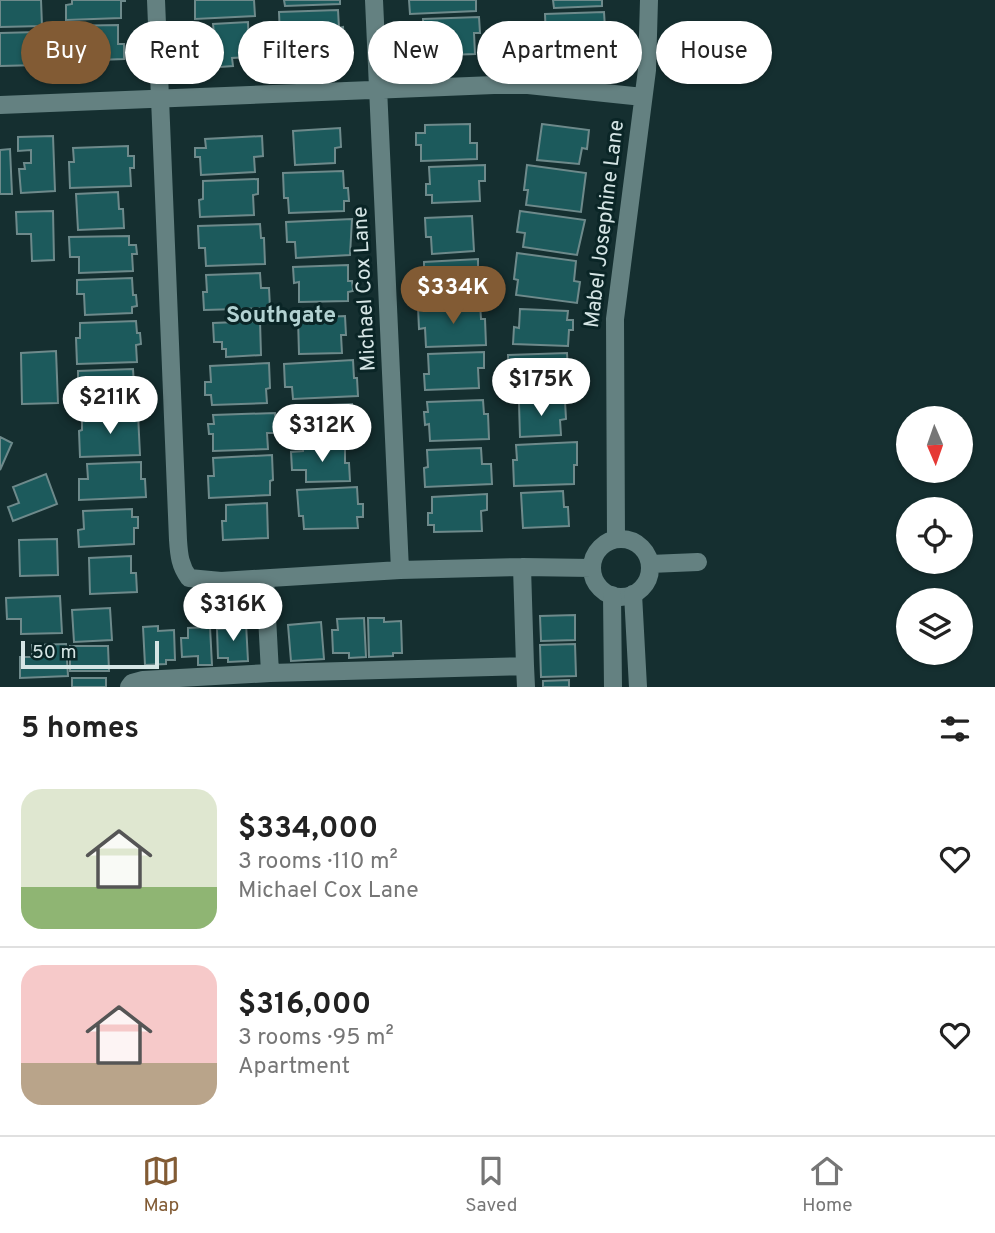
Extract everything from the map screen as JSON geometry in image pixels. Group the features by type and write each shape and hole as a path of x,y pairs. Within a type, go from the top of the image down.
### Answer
{"street":[{"path":"156,0 179,558 183,571 189,578 203,581 400,570 522,566 592,568"},
{"name":"Michael Cox Lane","path":"374,0 400,570"},
{"name":"Mabel Josephine Lane","path":"617,538 615,319 649,44 649,0"},
{"path":"0,106 528,85 643,97"},
{"path":"617,538 626,538 642,547 650,564 647,582 626,597 612,596 597,585 592,568 596,552 601,545 617,538"},
{"path":"650,564 698,562"},
{"path":"522,566 526,687"},
{"path":"265,579 270,673"},
{"path":"633,594 638,687"},
{"path":"612,596 614,687"},
{"path":"128,687 143,680 270,673 525,666"}],"building":[{"path":"0,0 41,0 42,21 21,21 21,26 0,27"},
{"path":"72,0 125,1 121,1 121,18 66,20 66,5 72,4"},
{"path":"195,0 254,0 255,16 195,19"},
{"path":"284,0 340,0 340,4 285,6"},
{"path":"409,0 476,0 476,11 410,14"},
{"path":"553,0 602,0 602,6 554,8"},
{"path":"338,10 339,21 279,21 279,12"},
{"path":"604,12 605,21 545,21 545,14"},
{"path":"479,17 477,33 474,33 475,54 463,54 463,21 423,19"},
{"path":"224,23 238,23 238,58 232,58 233,66 224,67"},
{"path":"111,25 118,25 118,44 124,44 124,59 111,59"},
{"path":"21,32 21,65 0,66 0,33"},
{"path":"470,124 470,143 477,143 477,159 421,161 421,145 416,145 416,133 425,133 425,125"},
{"path":"542,124 589,130 587,149 582,148 579,164 537,160"},
{"path":"340,128 341,147 335,148 335,163 295,165 293,131"},
{"path":"53,136 55,191 21,193 19,169 25,169 24,163 31,163 31,150 18,151 18,137"},
{"path":"262,136 263,156 254,157 255,172 201,175 200,157 195,157 195,148 206,148 205,139"},
{"path":"128,146 128,156 134,156 134,168 130,168 131,186 70,188 69,162 74,162 73,148"},
{"path":"10,149 12,194 0,194 0,150"},
{"path":"485,165 485,181 479,181 480,201 432,203 432,195 426,195 426,184 430,184 429,167"},
{"path":"527,165 586,173 581,212 526,205 528,190 524,190"},
{"path":"343,171 344,188 348,188 349,201 344,201 344,211 289,213 288,198 284,198 283,173"},
{"path":"258,179 258,194 253,195 254,215 200,217 199,200 203,199 203,181"},
{"path":"118,192 119,209 123,209 124,228 78,230 76,194"},
{"path":"53,211 54,260 32,261 31,234 17,234 16,212"},
{"path":"520,211 585,220 577,255 523,247 525,233 517,232"},
{"path":"472,216 474,251 432,254 431,237 426,237 425,218"},
{"path":"352,219 350,255 296,258 295,242 287,242 286,222"},
{"path":"260,224 261,238 264,238 265,264 206,266 205,248 199,248 198,226"},
{"path":"129,236 129,245 136,245 137,254 132,254 133,271 79,273 79,257 70,257 69,237"},
{"path":"517,253 576,261 574,281 580,282 577,303 516,295 518,280 514,279"},
{"path":"478,259 478,275 486,275 487,295 420,298 419,280 424,279 424,262"},
{"path":"348,265 348,281 352,281 353,291 348,292 348,301 299,302 299,282 294,283 293,267"},
{"path":"260,273 261,288 269,288 270,308 204,310 206,275"},
{"path":"132,278 137,306 132,307 132,313 85,315 84,294 77,294 77,280"},
{"path":"480,304 481,319 485,319 486,345 426,347 425,328 419,329 418,307"},
{"path":"520,309 568,311 567,320 573,320 573,330 569,330 568,346 513,344 514,327 519,328"},
{"path":"345,316 346,335 341,335 342,353 299,354 298,318"},
{"path":"136,321 141,344 136,345 137,362 77,364 76,338 80,338 80,323"},
{"path":"260,321 261,355 226,357 222,342 214,342 213,323"},
{"path":"56,351 58,403 22,404 21,353"},
{"path":"484,352 484,368 478,368 479,388 425,390 424,374 429,374 428,354"},
{"path":"567,353 568,370 574,370 574,383 568,384 568,393 514,395 513,381 509,381 508,355"},
{"path":"353,360 358,396 293,399 292,387 285,387 284,364"},
{"path":"269,363 270,388 266,389 267,403 212,405 211,395 205,395 205,382 211,382 210,366"},
{"path":"133,369 134,385 139,384 139,396 133,397 134,405 85,406 85,387 78,387 78,371"},
{"path":"483,400 484,414 488,414 489,439 430,441 429,424 425,425 424,412 428,412 427,402"},
{"path":"565,401 566,419 560,420 561,435 520,437 519,403"},
{"path":"352,404 352,411 358,411 355,439 299,442 298,423 305,423 305,406"},
{"path":"275,413 276,433 267,433 268,449 213,451 213,434 209,434 208,424 214,424 213,415"},
{"path":"138,414 140,455 80,457 79,431 82,430 82,416"},
{"path":"0,437 12,443 0,470"},
{"path":"577,442 574,484 514,486 513,460 517,460 516,445"},
{"path":"345,446 345,463 349,463 350,481 306,482 306,470 292,470 291,452 303,451 303,448"},
{"path":"481,448 482,464 491,464 492,484 425,487 427,450"},
{"path":"272,455 273,480 270,481 270,495 209,498 208,476 214,476 213,458"},
{"path":"141,462 141,479 145,479 146,497 79,500 79,479 88,479 87,464"},
{"path":"46,474 57,504 13,521 8,507 19,503 13,487"},
{"path":"357,487 358,504 363,504 363,517 357,517 358,528 304,529 303,516 299,516 297,490"},
{"path":"563,491 564,507 568,507 569,526 523,528 521,493"},
{"path":"487,494 487,510 481,511 482,531 434,532 434,525 428,525 428,513 432,513 432,497"},
{"path":"267,503 268,538 223,540 222,521 226,521 226,505"},
{"path":"132,509 132,517 138,517 138,528 134,528 134,544 79,547 78,530 84,529 83,511"},
{"path":"57,539 58,575 20,576 19,540"},
{"path":"131,556 131,573 136,573 137,592 90,594 89,558"},
{"path":"60,596 62,633 21,634 21,619 7,619 6,598"},
{"path":"110,608 112,640 74,642 72,610"},
{"path":"575,615 575,640 541,641 540,616"},
{"path":"364,618 366,657 349,658 349,653 333,653 332,630 338,630 337,619"},
{"path":"368,618 384,618 384,622 401,621 402,653 369,657"},
{"path":"321,622 324,659 291,661 288,625"},
{"path":"246,623 248,661 228,662 228,658 218,658 217,629"},
{"path":"158,626 158,631 174,630 175,660 166,660 166,664 145,665 143,627"},
{"path":"210,627 212,665 198,665 198,656 182,657 181,638 188,638 188,628"},
{"path":"66,644 68,676 20,678 20,657 32,657 32,645"},
{"path":"575,644 576,676 541,677 540,645"},
{"path":"70,646 108,646 109,671 70,671"},
{"path":"72,678 106,678 106,687 72,687"},
{"path":"569,680 569,687 543,687 543,681"}],"district":[{"name":"Southgate","path":"281,316"}]}
